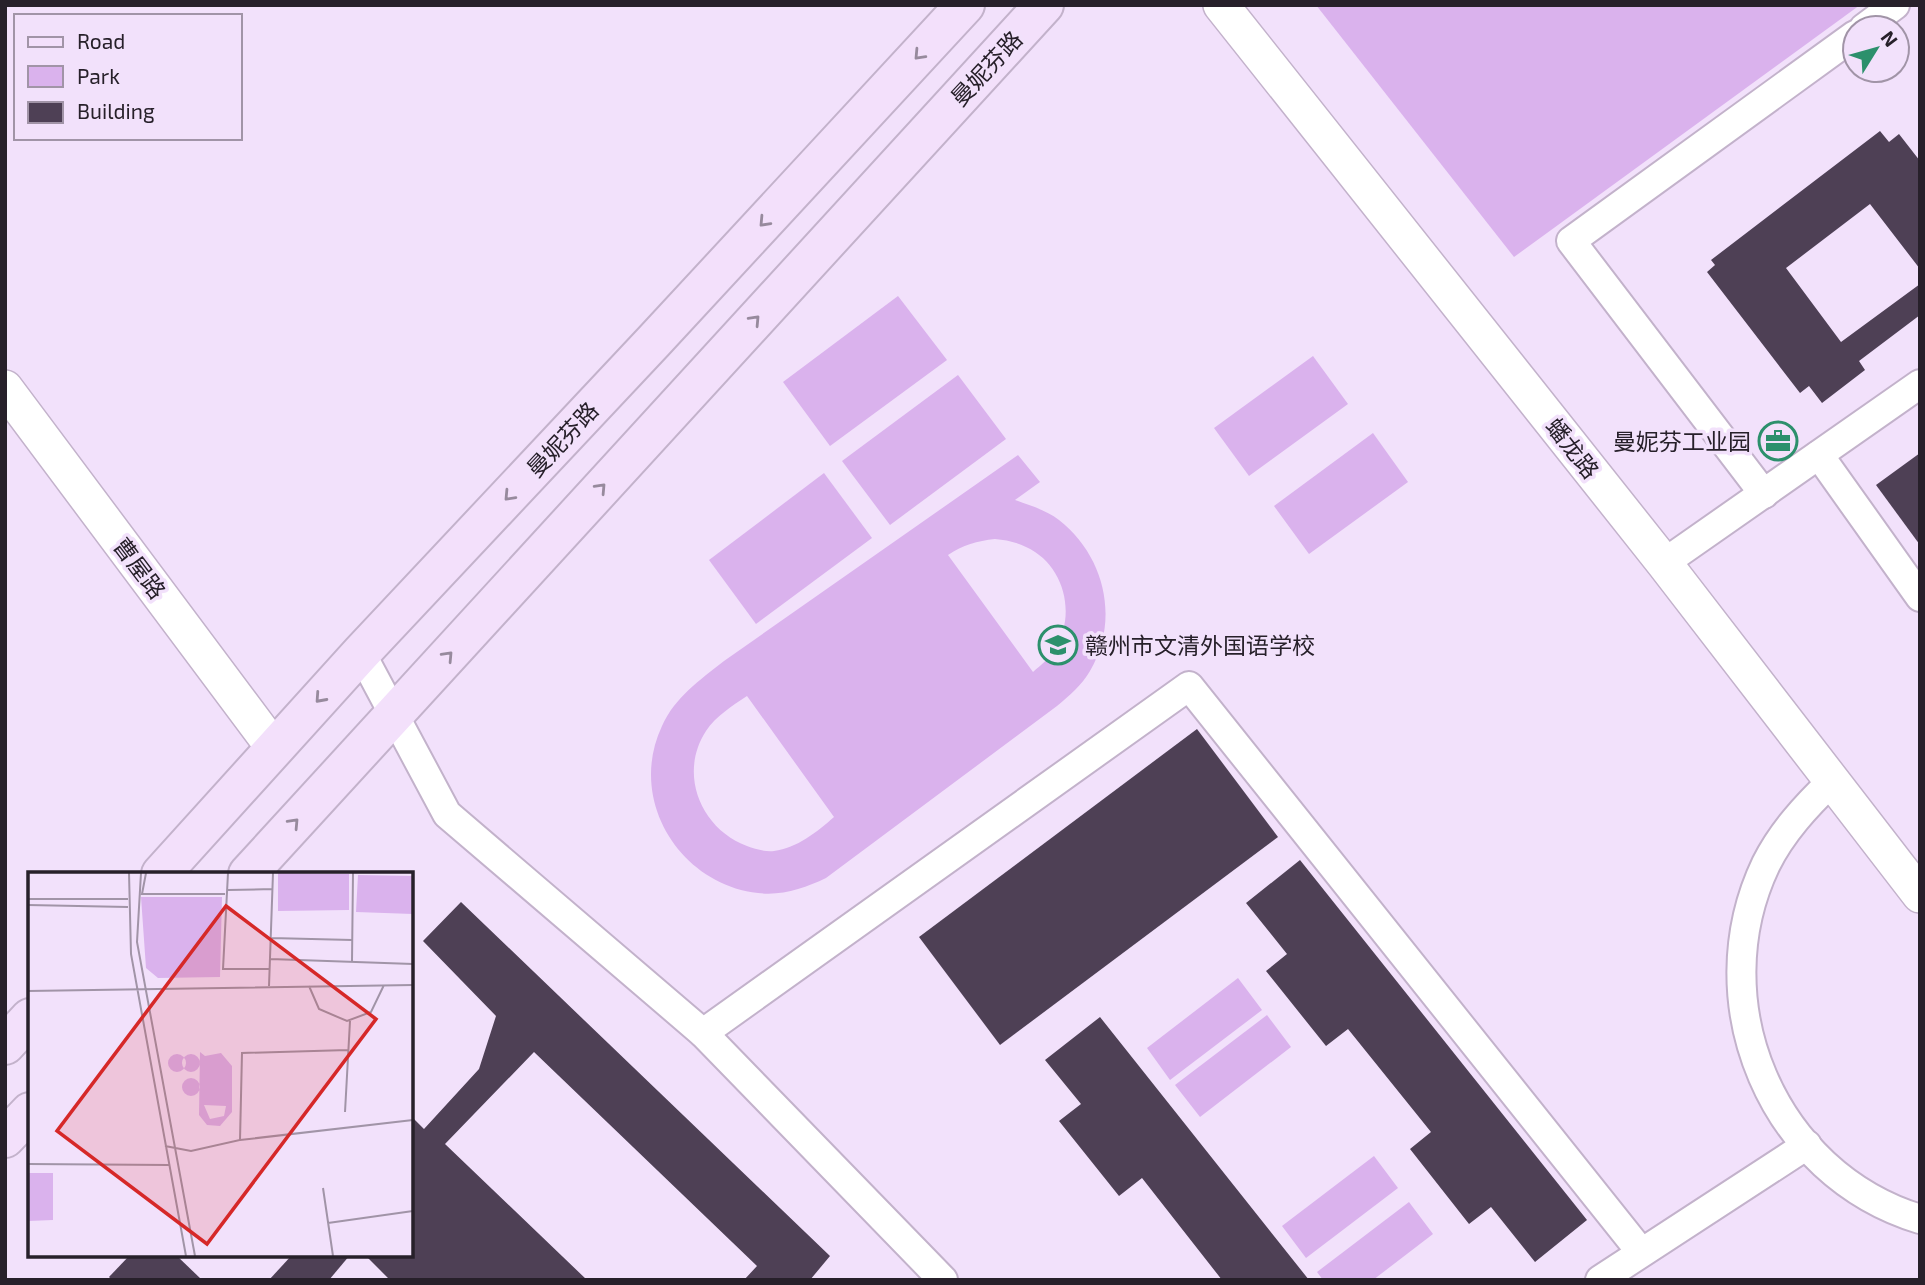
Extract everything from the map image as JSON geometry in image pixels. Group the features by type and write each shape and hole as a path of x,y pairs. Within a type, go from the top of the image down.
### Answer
{"main road":[{"name":"曼妮芬路","path":"163,872 361,653 965,5"},
{"name":"曼妮芬路","path":"250,872 1044,5"},
{"path":"5,1045 28,1020"},
{"path":"5,1138 28,1114"}],"street":[{"name":"蟠龙路","path":"1221,5 1664,564 1920,895"},
{"path":"1764,494 1571,241 1841,44"},
{"path":"1664,564 1920,384"},
{"name":"曹屋路","path":"5,388 274,748"},
{"path":"1819,455 1920,597"},
{"path":"361,653 447,814 703,1033 943,1280"},
{"path":"703,1033 1189,686 1641,1252"},
{"path":"1832,781 1784,833 1767,864 1751,909 1745,931 1741,966 1742,1002 1749,1037 1759,1071 1775,1103 1795,1132 1818,1158 1845,1182 1875,1200 1920,1219"},
{"path":"1600,1280 1807,1145"}],"green space":[{"path":"1316,5 1860,5 1848,14 1841,14 1841,19 1514,257"},
{"path":"898,296 947,360 830,446 783,382"},
{"path":"1313,356 1348,404 1249,476 1214,428"},
{"path":"958,375 1006,439 890,525 842,461"},
{"path":"1373,433 1408,482 1309,554 1274,506"},
{"path":"1018,455 1040,482 1015,500 1049,514 1075,535 1097,570 1103,590 1106,610 1099,651 1087,676 1071,694 826,878 785,892 758,893 730,886 705,874 684,856 668,834 656,809 651,782 653,754 662,726 681,698 724,661","holes":["995,539 1018,544 1039,555 1050,565 1063,591 1066,606 1062,635 1051,655 1033,672 948,555 970,544","747,696 834,817 791,847 760,850 731,838 717,827 699,798 694,765 698,748 706,731 719,716"]},
{"path":"824,473 872,538 756,624 709,560"},
{"path":"1238,978 1262,1010 1170,1080 1147,1048"},
{"path":"1267,1015 1291,1047 1200,1117 1175,1085"},
{"path":"1374,1156 1398,1188 1306,1258 1282,1226"},
{"path":"1409,1202 1433,1234 1373,1280 1323,1280 1317,1272"}],"building":[{"path":"1880,131 1889,142 1899,134 1920,161 1920,269 1870,204 1786,268 1841,342 1920,284 1920,315 1859,361 1865,370 1822,403 1809,386 1800,393 1707,272 1715,265 1711,260"},
{"path":"1920,453 1920,545 1876,485"},
{"path":"1197,729 1278,837 1000,1045 919,937"},
{"path":"1300,860 1587,1220 1535,1262 1491,1207 1469,1224 1410,1149 1431,1132 1348,1029 1326,1046 1266,971 1287,954 1246,903"},
{"path":"461,902 830,1256 810,1280 744,1280 757,1266 534,1052 445,1144 587,1280 390,1280 367,1257 413,1257 413,1118 424,1129 479,1069 496,1016 423,941"},
{"path":"1100,1017 1309,1280 1222,1280 1142,1178 1119,1196 1059,1121 1081,1104 1045,1060"},
{"path":"128,1257 178,1257 202,1280 112,1280 109,1277"},
{"path":"290,1257 348,1257 329,1280 269,1280"}],"place":[{"name":"曼妮芬工业园","path":"1778,441"},
{"name":"赣州市文清外国语学校","path":"1058,645"}]}
